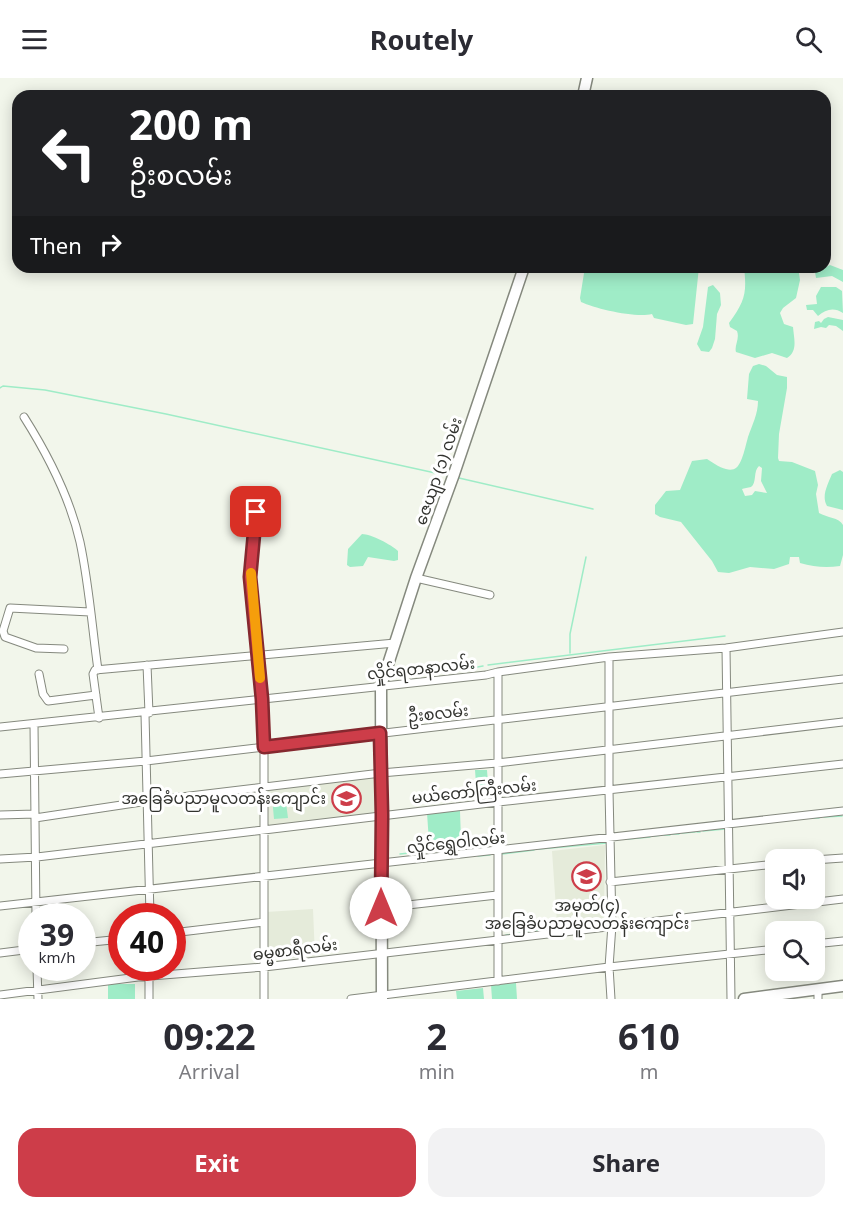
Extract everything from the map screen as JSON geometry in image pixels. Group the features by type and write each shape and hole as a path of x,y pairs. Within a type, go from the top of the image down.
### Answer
{"street":[{"name":"ဇေယျာ (၁) လမ်း","path":"382,997 381,686 522,273"},
{"path":"24,417 46,453 72,514 80,542 98,670"},
{"path":"258,491 250,577 262,699 264,747 262,831 264,999"},
{"path":"416,578 490,596"},
{"path":"64,650 36,648 5,637 3,631 10,608 90,612"},
{"name":"လှိုင်ရတနာလမ်း","path":"0,727 486,675 609,657 726,648 843,632"},
{"path":"99,718 93,671 395,643"},
{"path":"726,648 731,999"},
{"path":"609,657 612,925 609,967 611,999"},
{"path":"147,665 146,761 150,903"},
{"path":"498,672 498,981"},
{"path":"39,674 43,694 48,701 96,695"},
{"name":"ဦးစလမ်း","path":"0,774 146,761 843,679"},
{"path":"0,815 35,816 381,773 497,763 843,722"},
{"path":"34,724 36,902"},
{"name":"မယ်တော်ကြီးလမ်း","path":"0,859 37,857 382,815 843,764"},
{"name":"လှိုင်ရွှေဝါလမ်း","path":"0,906 382,863 611,841 843,811"},
{"path":"825,859 843,858"},
{"path":"610,882 765,865"},
{"path":"381,908 497,895"},
{"name":"ဓမ္မစာရီလမ်း","path":"186,973 264,967 843,898"},
{"path":"186,931 264,922"},
{"path":"825,943 843,941"},
{"path":"351,999 765,950"},
{"path":"0,953 18,951"},
{"name":"ဓမ္မစာရီလမ်း","path":"0,995 38,995 119,981"},
{"path":"148,981 149,999"},
{"path":"744,999 818,994 843,986"}],"shaded area":[{"path":"831,265 843,270 843,282 832,276 816,278 815,273 831,273"},
{"path":"584,273 698,273 693,324 686,325 654,318 652,314 636,315 616,312 581,302"},
{"path":"744,273 799,273 800,280 796,298 780,313 784,324 793,327 794,348 787,358 772,353 755,358 736,352 738,334 729,323 744,297"},
{"path":"713,285 720,293 721,305 717,314 715,339 709,352 701,351 697,344 703,327 708,287"},
{"path":"821,287 836,287 842,291 843,313 830,310 818,316 813,310 807,310 806,305 817,304 816,296"},
{"path":"828,317 843,320 843,331 836,326 829,325 826,328 814,329 815,322 821,323"},
{"path":"759,364 766,366 777,375 787,377 778,458 779,461 792,462 815,471 819,513 839,520 843,525 843,555 840,566 810,565 800,563 799,557 790,557 789,564 774,569 750,567 729,573 718,572 681,522 655,514 655,505 666,491 680,490 692,461 707,459 718,466 732,470 740,463 758,406 758,401 747,399 749,374 753,366","holes":["759,466 762,468 761,481 767,493 755,491 752,495 745,496 742,489 753,485 757,468"]},
{"path":"840,470 843,472 843,510 827,506 825,502 826,490 832,474"},
{"path":"362,534 376,538 398,551 398,560 368,557 363,566 350,567 347,565 348,549"},
{"path":"475,770 487,770 489,796 477,797"},
{"path":"378,777 378,814 266,829 264,789"},
{"path":"285,795 288,818 274,819 272,797"},
{"path":"460,811 461,840 429,842 427,813"},
{"path":"605,845 604,918 557,923 552,851"},
{"path":"313,909 315,957 268,959 266,912"},
{"path":"516,983 517,999 492,999 491,985"},
{"path":"108,984 135,984 135,999 108,999"},
{"path":"483,988 484,999 457,999 456,991"}],"waterway":[{"path":"0,388 3,386 45,390 449,476"},
{"path":"459,478 593,509"},
{"path":"570,653 570,634 586,557"},
{"path":"488,665 725,636"},
{"path":"450,672 483,666"},
{"path":"824,817 842,816"},
{"path":"809,818 819,818"},
{"path":"703,831 725,829"},
{"path":"682,833 695,832"},
{"path":"672,834 679,834"},
{"path":"654,836 662,835"},
{"path":"664,835 670,835"},
{"path":"628,839 650,837"},
{"path":"539,849 607,843"},
{"path":"400,854 494,844"},
{"path":"502,854 534,850"},
{"path":"478,856 490,855"},
{"path":"506,935 609,922"}],"slow traffic":[{"path":"251,573 260,678"}],"place":[{"name":"အခြေခံပညာမူလတန်းကျောင်း","path":"347,798"},
{"name":"အမှတ်(၄) အခြေခံပညာမူလတန်းကျောင်း","path":"587,877"}],"route":[{"path":"256,512 250,577 262,699 264,747 380,733 381,908"}]}
